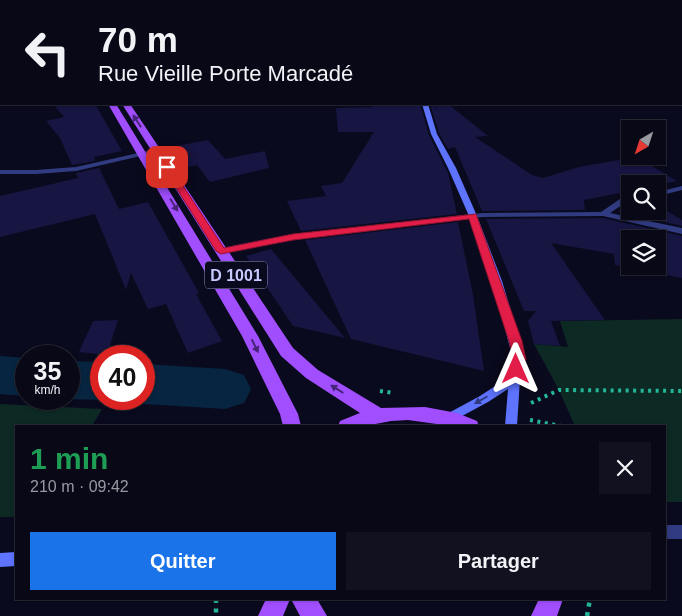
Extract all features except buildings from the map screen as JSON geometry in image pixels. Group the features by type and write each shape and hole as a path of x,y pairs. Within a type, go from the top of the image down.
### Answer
{"main road":[{"name":"D 1001","path":"113,105 150,152 221,251 287,352 312,374 378,415"},
{"name":"D 1001","path":"126,105 250,336 289,414 292,425"},
{"path":"349,425 378,415 404,412 447,419 467,425"},
{"path":"270,616 278,600"},
{"path":"304,600 315,616"}],"street":[{"path":"425,105 434,134 452,168 473,216 516,341 519,359 514,379 510,413 511,425"},
{"path":"0,172 36,172 76,168 150,152"},
{"path":"666,192 682,188"},
{"path":"603,214 621,203"},
{"path":"221,251 293,237 473,216 603,214 682,231"},
{"path":"447,419 484,399 514,379"},
{"path":"666,532 682,532"},
{"path":"0,560 15,559"}],"path":[{"path":"510,413 559,390 682,391"},
{"path":"216,600 216,616"},
{"path":"587,616 590,600"}],"green space":[{"path":"682,319 682,502 666,502 666,425 575,425 559,390 534,344 568,347 560,321"},
{"path":"0,404 15,405 15,410 80,410 80,408 101,410 93,425 15,425 15,517 0,517"}],"waterway":[{"path":"0,375 15,376"},
{"path":"80,380 90,381"},
{"path":"155,385 225,389"}],"route":[{"path":"167,167 221,251 293,237 473,216 516,341 519,359 516,369"}]}
